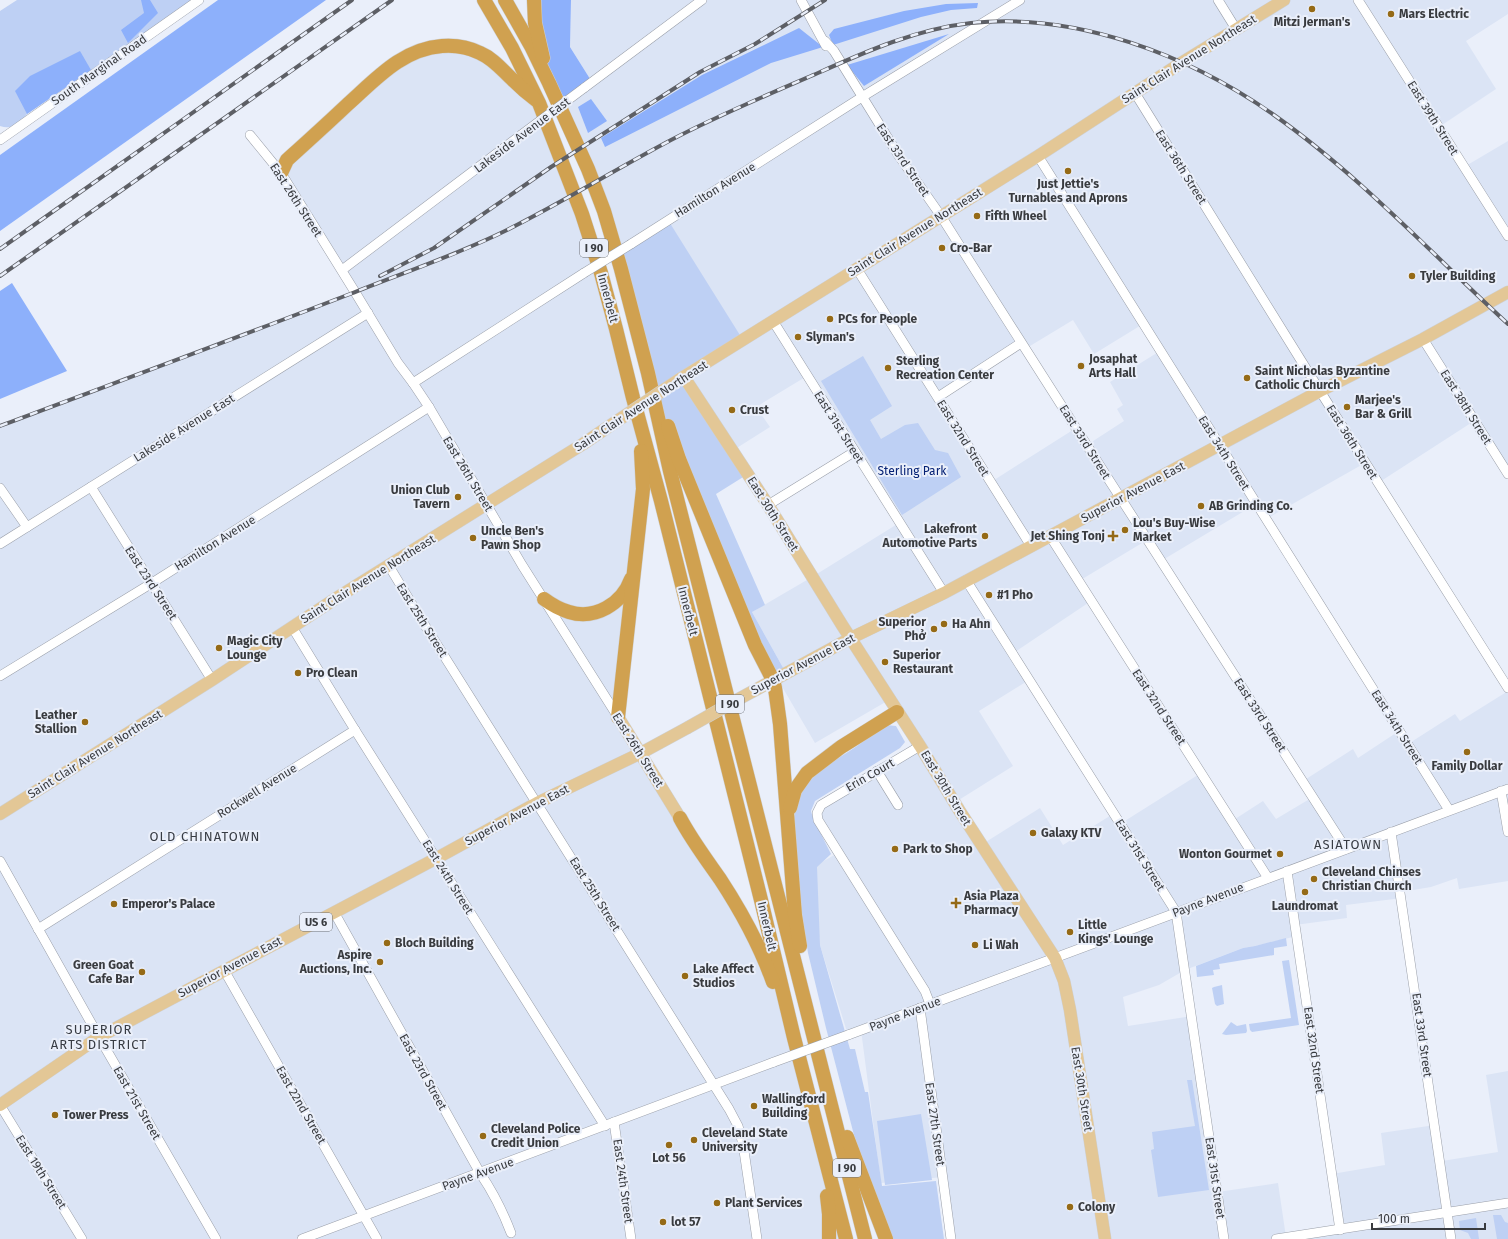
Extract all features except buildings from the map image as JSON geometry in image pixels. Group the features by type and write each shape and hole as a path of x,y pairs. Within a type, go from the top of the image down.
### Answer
{"highway":[{"name":"Innerbelt","path":"484,0 512,48 539,103 590,236 616,329 632,398 661,501 823,1154 846,1239"},
{"name":"Innerbelt","path":"505,0 531,46 588,169 604,211 621,269 648,373 670,471 865,1239"},
{"path":"534,0 536,31 549,83"},
{"path":"281,173 287,160 388,67 408,55 422,49 447,46 466,48 480,53 495,62 539,103"},
{"path":"648,373 680,459 752,638 773,680 778,705 795,915 814,1035"},
{"path":"618,717 635,570 643,479 641,452 632,398"},
{"path":"544,599 556,607 570,612 580,614 599,611 616,601 624,594 635,570"},
{"path":"788,818 791,801 795,790 807,773 841,748 897,712"},
{"path":"680,818 721,881 757,944 769,970 794,1038"},
{"path":"829,1097 845,1133 886,1239"},
{"path":"823,1154 829,1214 829,1239"}],"main road":[{"name":"Saint Clair Avenue Northeast","path":"0,814 212,680 338,597 583,444 682,378 1038,156 1135,93 1284,0"},
{"name":"Superior Avenue East","path":"0,1105 99,1037 437,858 537,803 641,753 851,638 944,593 1320,391 1423,339 1508,292"},
{"name":"East 30th Street","path":"682,378 768,506 959,810 1055,958 1064,981 1070,1010 1105,1239"},
{"name":"East 26th Street","path":"618,717 680,818"}],"street":[{"name":"South Marginal Road","path":"0,140 199,0"},
{"name":"Lakeside Avenue East","path":"342,270 702,0"},
{"name":"East 33rd Street","path":"801,0 825,41 828,52 839,70 850,87 862,97 899,156 941,216 1346,849"},
{"name":"Hamilton Avenue","path":"413,383 862,97 1020,0"},
{"path":"1218,0 1236,29"},
{"name":"East 39th Street","path":"1358,0 1508,236"},
{"name":"East 36th Street","path":"1135,93 1320,391 1508,688"},
{"name":"East 26th Street","path":"250,135 281,173 398,363 428,407 452,449 618,717"},
{"name":"East 34th Street","path":"1038,156 1449,810"},
{"name":"East 32nd Street","path":"857,269 1031,546"},
{"name":"Lakeside Avenue East","path":"0,544 368,313"},
{"name":"East 31st Street","path":"773,321 944,593"},
{"name":"East 38th Street","path":"1423,339 1508,474"},
{"path":"938,397 1021,343"},
{"name":"Hamilton Avenue","path":"0,676 152,583 428,407"},
{"path":"768,506 854,452"},
{"name":"East 23rd Street","path":"91,487 120,536 152,583 212,680"},
{"path":"0,488 26,527"},
{"name":"East 32nd Street","path":"1050,536 1268,878"},
{"name":"East 25th Street","path":"389,566 424,624 715,1084 738,1126 744,1144 757,1239"},
{"name":"East 31st Street","path":"966,580 1176,912 1224,1239"},
{"name":"East 24th Street","path":"292,628 354,730 437,858 605,1126"},
{"name":"Rockwell Avenue","path":"38,929 354,730"},
{"name":"Erin Court","path":"920,746 821,805 817,813 818,820 925,992 930,1004"},
{"path":"877,771 898,805"},
{"path":"1504,790 1508,832"},
{"name":"Payne Avenue","path":"302,1239 1504,790"},
{"name":"East 33rd Street","path":"1391,832 1451,1239"},
{"name":"East 21st Street","path":"0,861 99,1037 216,1239"},
{"name":"East 32nd Street","path":"1287,871 1340,1230"},
{"name":"East 23rd Street","path":"334,912 480,1173 491,1189 511,1233"},
{"name":"East 22nd Street","path":"224,970 377,1239"},
{"name":"East 27th Street","path":"920,1008 951,1239"},
{"name":"East 19th Street","path":"0,1105 82,1239"},
{"name":"East 24th Street","path":"614,1122 631,1239"},
{"path":"1276,1239 1508,1203"}],"shaded area":[{"path":"141,0 150,0 158,13 128,43 121,30 144,13"},
{"path":"218,0 326,0 0,231 0,155"},
{"path":"534,0 571,0 570,47 592,82 561,105 549,83"},
{"path":"571,0 1508,0 1508,14 1466,41 1496,89 1439,127 1464,167 1508,141 1508,474 1474,421 1378,483 1365,463 1266,519 1256,504 1161,561 1147,540 1079,581 1091,601 1012,654 1029,680 979,711 1013,766 954,803 981,845 1040,808 1063,845 1113,814 1120,824 1201,773 1232,821 1263,801 1276,819 1313,797 1303,781 1353,749 1358,758 1399,731 1408,744 1455,714 1460,721 1508,691 1508,881 1459,889 1457,878 1431,887 1401,892 1402,898 1346,905 1347,918 1295,925 1297,936 1243,948 1185,970 1159,985 1123,997 1128,1026 1192,1016 1218,1192 1278,1183 1286,1237 1340,1230 1332,1174 1385,1165 1381,1133 1435,1125 1442,1161 1498,1152 1486,1075 1508,1071 1508,1239 951,1239 943,1177 881,1183 861,1030 848,1035 820,945 811,868 838,853 818,820 821,805 920,747 889,700 815,743 777,678 786,673 752,612 899,523 807,376 756,407 770,427 732,451 616,253 561,105 592,82 570,47","holes":["1073,320 1094,354 1143,324 1160,351 1110,382 1123,405 1117,409 1124,421 1087,445 1076,428 991,482 938,397 1021,343 1025,349"]},
{"path":"978,3 977,8 951,10 921,17 833,45 829,35 834,29 904,11 946,4"},
{"path":"799,28 823,47 771,63 605,147 601,138 702,75"},
{"path":"949,34 864,86 847,65"},
{"path":"470,49 539,103 582,214 641,452 618,717 769,970 784,1014 846,1239 0,1239 0,426 355,292 281,173 399,60"},
{"path":"80,51 91,70 27,114 15,91 30,76"},
{"path":"591,99 607,121 588,133 578,107"},
{"path":"12,283 67,371 0,399 0,291"}],"green space":[{"path":"17,0 193,0 27,114 22,121 12,127 4,127 0,126 0,11"},
{"path":"668,220 743,340 684,377 748,474 716,494 765,605 752,612 786,673 773,680 680,459 648,373 616,253"},
{"name":"Sterling Park","path":"863,356 892,406 870,420 881,439 905,425 918,423 935,450 948,453 961,477 902,515 821,381"},
{"path":"886,725 896,726 905,742 900,748 815,801 811,811 831,854 817,867 820,945 850,1049 855,1049 865,1092 868,1092 882,1186 936,1181 944,1239 892,1239 854,1135 808,953 802,914 794,817 803,791 816,774"},
{"path":"1286,938 1287,946 1274,948 1274,955 1219,964 1220,969 1213,970 1214,975 1197,977 1196,966 1243,948"},
{"path":"1289,960 1299,1025 1252,1032 1249,1024 1291,1018 1282,961"},
{"path":"1222,985 1224,1004 1217,1006 1215,1004 1212,988"},
{"path":"1231,1022 1237,1026 1246,1024 1246,1033 1222,1034"},
{"path":"1187,1080 1192,1080 1209,1190 1158,1197 1151,1150 1154,1149 1152,1132 1195,1126"},
{"path":"921,1114 932,1180 885,1185 877,1121"},
{"path":"1493,1215 1501,1215 1505,1222 1508,1223 1508,1239 1497,1239"},
{"path":"1476,1218 1479,1239 1471,1239 1468,1233 1460,1230 1459,1221"}],"railway":[{"path":"0,249 352,0"},
{"path":"0,276 392,0"},
{"path":"380,276 434,248 551,167 700,72 755,44 825,0"},
{"path":"0,426 469,248 528,219 671,140 744,105 893,42 931,30 971,23 1011,21 1051,24 1091,31 1130,42 1168,57 1206,74 1241,93 1274,115 1336,163 1394,215 1508,324"}],"place":[{"name":"Mitzi Jerman's","path":"1312,9"},
{"name":"Mars Electric","path":"1391,14"},
{"name":"Just Jettie's Turnables and Aprons","path":"1068,171"},
{"name":"Fifth Wheel","path":"977,216"},
{"name":"Cro-Bar","path":"942,248"},
{"name":"Tyler Building","path":"1412,276"},
{"name":"PCs for People","path":"830,319"},
{"name":"Slyman's","path":"798,337"},
{"name":"Josaphat Arts Hall","path":"1081,366"},
{"name":"Sterling Recreation Center","path":"888,368"},
{"name":"Saint Nicholas Byzantine Catholic Church","path":"1247,378"},
{"name":"Marjee's Bar & Grill","path":"1347,407"},
{"name":"Crust","path":"732,410"},
{"name":"Union Club Tavern","path":"458,497"},
{"name":"AB Grinding Co.","path":"1201,506"},
{"name":"Lou's Buy-Wise Market","path":"1125,530"},
{"name":"Lakefront Automotive Parts","path":"985,536"},
{"name":"Jet Shing Tonj","path":"1113,536"},
{"name":"Uncle Ben's Pawn Shop","path":"473,538"},
{"name":"#1 Pho","path":"989,595"},
{"name":"Ha Ahn","path":"944,624"},
{"name":"Superior Phở","path":"934,629"},
{"name":"Magic City Lounge","path":"219,648"},
{"name":"Superior Restaurant","path":"885,662"},
{"name":"Pro Clean","path":"298,673"},
{"name":"Leather Stallion","path":"85,722"},
{"name":"Family Dollar","path":"1467,752"},
{"name":"Galaxy KTV","path":"1033,833"},
{"name":"Park to Shop","path":"895,849"},
{"name":"Wonton Gourmet","path":"1280,854"},
{"name":"Cleveland Chinses Christian Church","path":"1314,879"},
{"name":"Laundromat","path":"1305,892"},
{"name":"Asia Plaza Pharmacy","path":"956,903"},
{"name":"Emperor's Palace","path":"114,904"},
{"name":"Little Kings' Lounge","path":"1070,932"},
{"name":"Bloch Building","path":"387,943"},
{"name":"Li Wah","path":"975,945"},
{"name":"Aspire Auctions, Inc.","path":"380,962"},
{"name":"Green Goat Cafe Bar","path":"142,972"},
{"name":"Lake Affect Studios","path":"685,976"},
{"name":"Wallingford Building","path":"754,1106"},
{"name":"Tower Press","path":"55,1115"},
{"name":"Cleveland Police Credit Union","path":"483,1136"},
{"name":"Cleveland State University","path":"694,1140"},
{"name":"Lot 56","path":"669,1145"},
{"name":"Plant Services","path":"717,1203"},
{"name":"Colony","path":"1070,1207"},
{"name":"lot 57","path":"663,1222"}],"district":[{"name":"OLD CHINATOWN","path":"205,836"},
{"name":"ASIATOWN","path":"1348,844"},
{"name":"SUPERIOR ARTS DISTRICT","path":"99,1036"}]}
